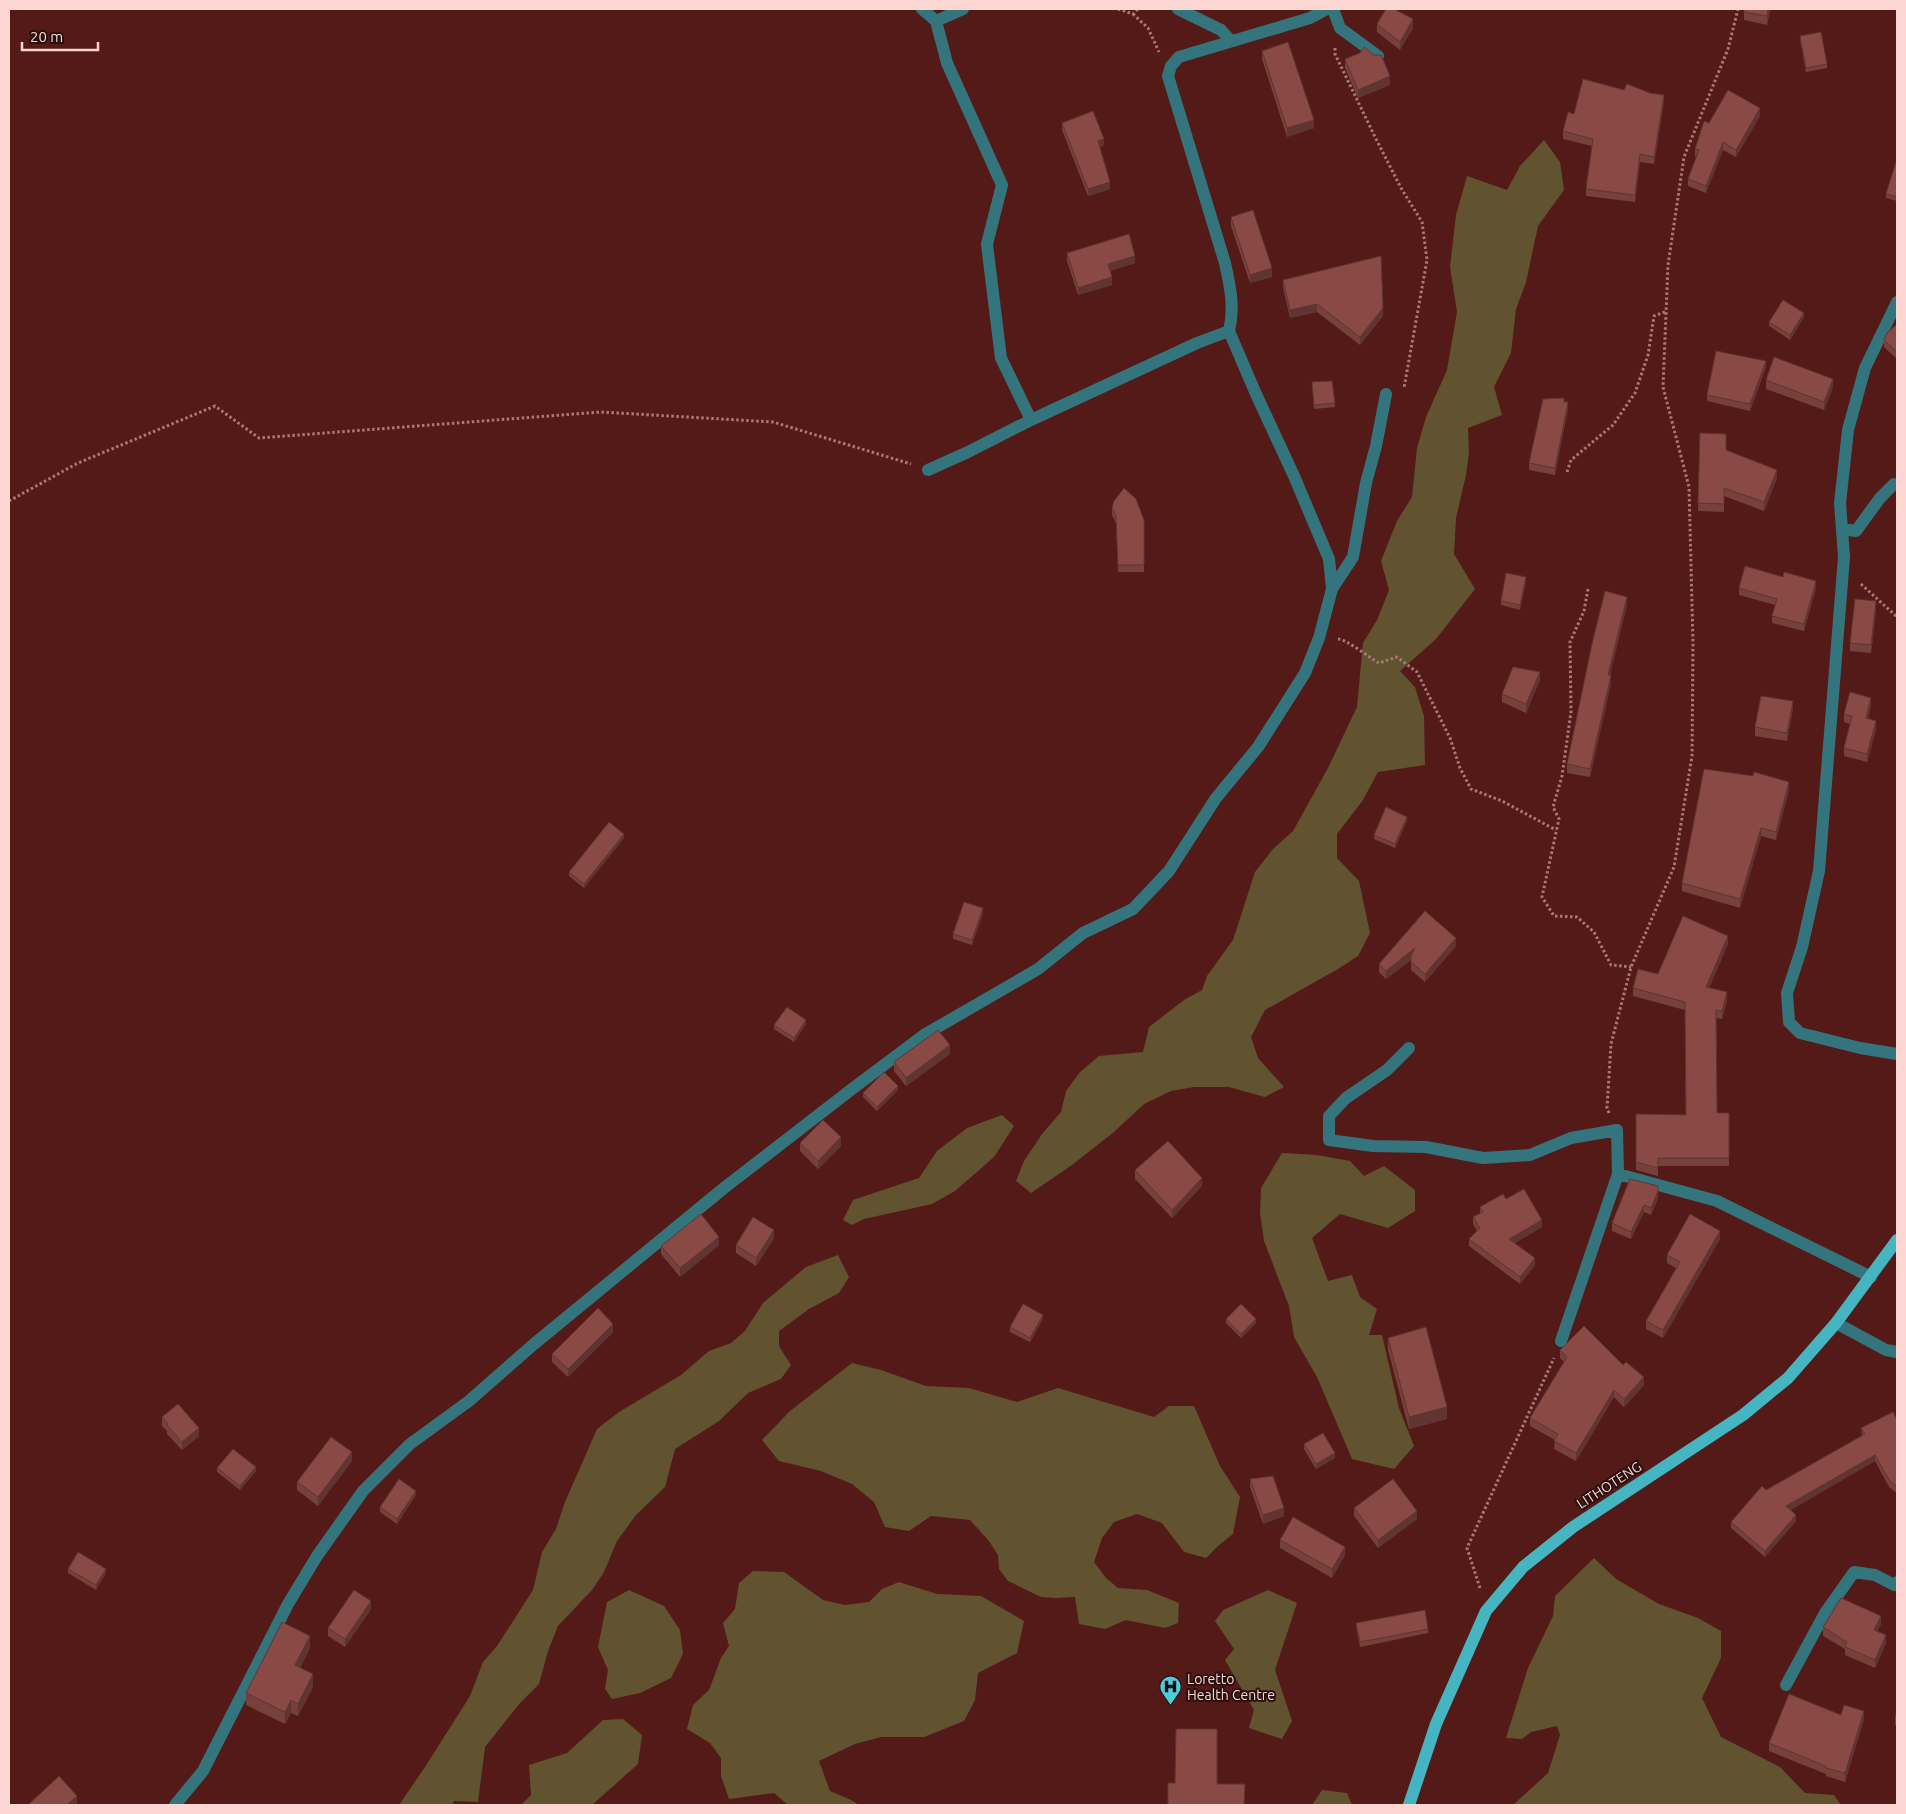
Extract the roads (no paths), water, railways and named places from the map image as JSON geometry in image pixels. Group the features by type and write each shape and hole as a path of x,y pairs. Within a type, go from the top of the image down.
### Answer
{"main road":[{"name":"LITHOTENG","path":"1409,1805 1436,1724 1486,1611 1523,1567 1573,1526 1744,1414 1788,1378 1836,1323 1897,1240"}],"street":[{"path":"922,9 936,21 948,63 1002,185 987,244 992,290 1001,358 1031,420"},
{"path":"936,21 963,9"},
{"path":"1178,9 1221,30 1231,41"},
{"path":"1327,9 1310,18 1179,57 1171,66 1168,76 1225,262 1232,292 1232,316 1229,331 1329,559 1332,589"},
{"path":"1333,9 1340,28 1378,56"},
{"path":"1897,302 1865,368 1848,430 1840,503 1844,557 1819,871 1802,947 1787,993 1789,1022 1800,1033 1860,1048 1897,1054"},
{"path":"928,470 1197,343 1229,331"},
{"path":"175,1805 203,1771 288,1604 317,1556 363,1491 410,1444 469,1401 534,1344 724,1188 852,1089 924,1035 1038,969 1083,934 1133,909 1169,871 1216,798 1258,747 1305,673 1319,638 1332,589 1353,557 1366,484 1376,446 1386,394"},
{"path":"1842,530 1856,531 1880,498 1894,484"},
{"path":"1409,1048 1387,1070 1346,1098 1329,1116 1329,1140 1373,1146 1426,1147 1484,1158 1530,1155 1571,1138 1617,1130 1618,1174 1561,1341"},
{"path":"1618,1174 1717,1201 1871,1277"},
{"path":"1836,1323 1886,1350 1897,1352"},
{"path":"1786,1685 1825,1613 1854,1572 1875,1575 1894,1585 1897,1582"}],"place":[{"name":"Loretto Health Centre","path":"1171,1706"}]}
